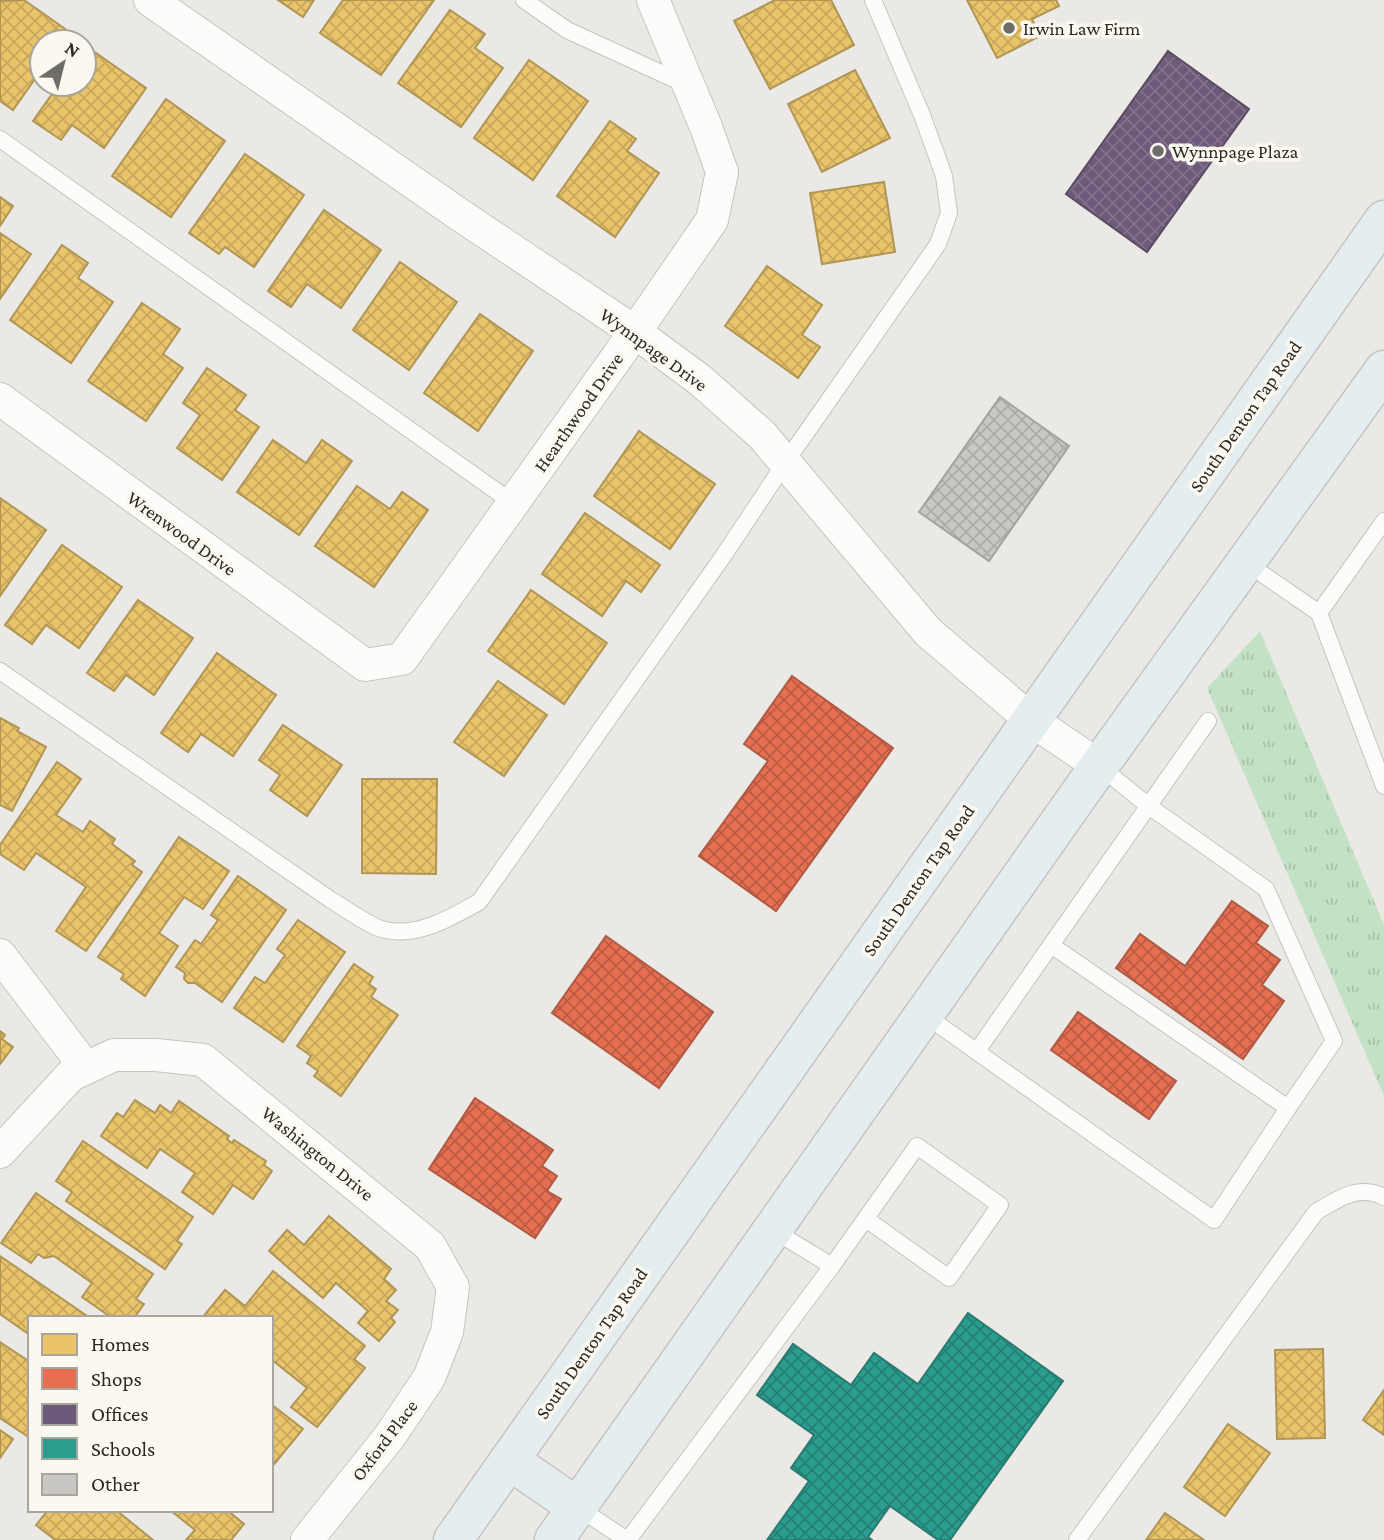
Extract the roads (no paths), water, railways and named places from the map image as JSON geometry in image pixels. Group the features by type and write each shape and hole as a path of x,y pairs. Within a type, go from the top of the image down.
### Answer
{"main road":[{"name":"South Denton Tap Road","path":"453,1540 1384,220"},
{"path":"554,1540 1099,766 1384,370"},
{"path":"509,1460 577,1507"}],"street":[{"name":"Wynnpage Drive","path":"150,0 701,380 762,435 928,632 1031,720 1099,766"},
{"name":"Hearthwood Drive","path":"365,665 402,659 712,220 722,172 653,0"},
{"name":"Wrenwood Drive","path":"0,399 365,665"},
{"path":"0,955 100,1061 71,1075 0,1152"},
{"name":"Washington Drive","path":"100,1061 156,1055 203,1060 430,1245 453,1287 447,1332"},
{"name":"Oxford Place","path":"307,1540 390,1436 429,1378 447,1332"}],"lane":[{"path":"524,0 567,30 689,86"},
{"path":"0,671 331,900 383,930 416,931 446,920 479,902 724,555 938,244 949,213 944,176 922,115 873,0"},
{"path":"0,139 513,503"},
{"path":"1319,613 1384,521"},
{"path":"1245,562 1319,613 1384,786"},
{"path":"976,1051 1208,721"},
{"path":"925,1015 1214,1220 1335,1041 1266,890 1150,807 1099,766"},
{"path":"1051,945 1288,1108"},
{"path":"577,1507 627,1540 832,1266 918,1146 1000,1205 949,1278 866,1219"},
{"path":"1077,1540 1316,1212 1349,1192 1372,1191 1384,1197"},
{"path":"773,1230 832,1266"}],"place":[{"name":"Irwin Law Firm","path":"1009,28"},
{"name":"Wynnpage Plaza","path":"1158,151"}]}
